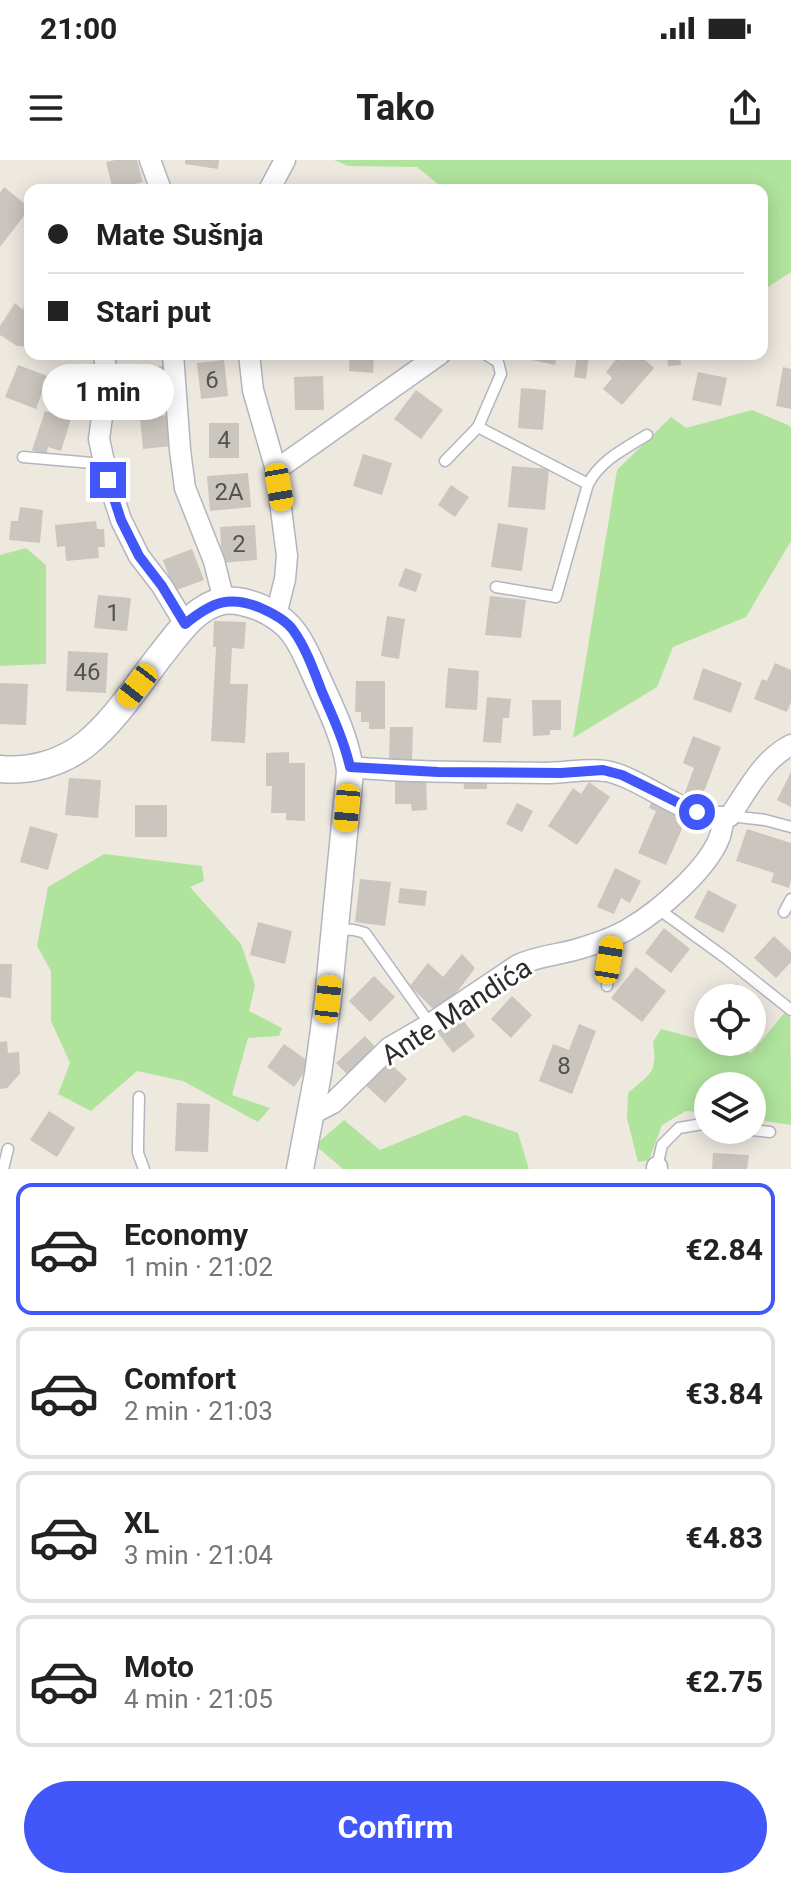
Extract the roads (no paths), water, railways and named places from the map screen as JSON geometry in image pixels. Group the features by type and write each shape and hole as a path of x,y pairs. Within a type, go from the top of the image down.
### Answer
{"street":[{"path":"150,160 159,184"},
{"path":"272,184 285,160"},
{"path":"105,360 107,380 99,439 121,520 139,556 185,624"},
{"path":"173,360 185,488 214,561 224,601"},
{"path":"250,360 253,390 276,470 287,556 276,615"},
{"path":"276,470 432,360"},
{"path":"0,769 31,769 59,761 84,746 104,727 185,624 202,610 224,601 241,601 276,615 292,628 340,733 350,767 328,999 300,1169"},
{"name":"Ante Mandića","path":"310,1115 333,1103 389,1048 518,965 577,950 612,937 631,928 657,908 700,869 719,838 727,817 757,774 791,745"},
{"path":"350,767 453,772 561,773 603,770 622,775 697,812 718,818 727,817"}],"lane":[{"path":"445,461 478,427 501,374 495,360"},
{"path":"478,427 588,484"},
{"path":"496,587 556,597 588,484 594,473 611,457 647,435"},
{"path":"23,457 104,464"},
{"path":"727,817 765,820 791,827"},
{"path":"784,912 791,899"},
{"path":"657,908 791,1010"},
{"path":"335,929 365,933 430,1024"},
{"path":"607,986 612,937"},
{"path":"139,1097 138,1153 144,1169"},
{"path":"657,1168 662,1145 679,1128 694,1125"},
{"path":"766,1132 770,1132"},
{"path":"3,1169 8,1149"}]}
